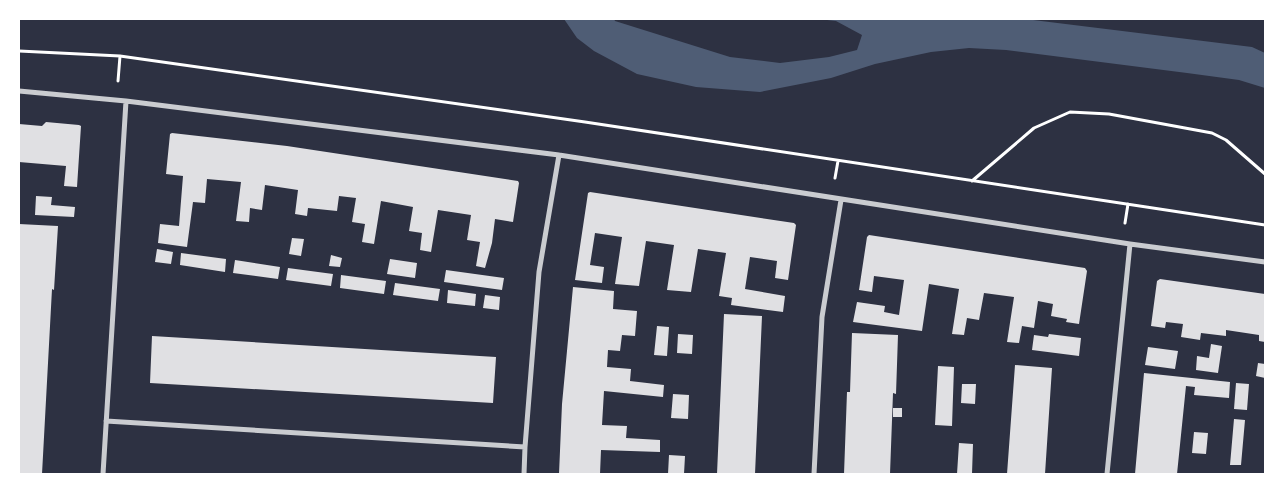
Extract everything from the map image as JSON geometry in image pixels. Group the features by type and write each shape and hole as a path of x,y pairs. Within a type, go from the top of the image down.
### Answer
{"street":[{"path":"19,90 126,101 560,155 1130,244 1265,262"},
{"path":"103,474 126,101"},
{"path":"524,474 524,447 539,272 560,155"},
{"path":"814,474 822,317 841,200"},
{"path":"1107,474 1130,244"},
{"path":"106,421 524,447"}],"path":[{"path":"19,51 120,56 585,122 1265,225"},
{"path":"972,181 1034,128 1070,112 1109,114 1212,134 1226,140 1265,174"}],"water":[{"path":"564,19 614,19 615,21 730,57 780,63 829,57 857,50 862,35 836,21 818,19 1025,19 1252,47 1265,53 1265,88 1239,80 1006,50 969,48 931,52 875,64 831,78 760,92 696,87 637,74 594,51 577,38"}],"building":[{"path":"46,122 81,126 77,187 64,186 66,166 19,162 19,124 42,126"},
{"path":"170,134 287,146 518,181 513,222 495,219 492,243 485,268 476,266 480,242 467,240 471,215 438,210 431,252 420,250 422,233 409,231 413,207 381,201 374,244 362,242 365,224 352,222 356,198 339,196 337,211 308,208 307,216 295,214 298,190 265,185 262,210 250,208 249,222 236,221 241,182 207,179 205,203 193,202 187,247 158,243 160,224 179,226 183,176 166,174"},
{"path":"588,193 794,223 796,225 788,280 775,278 777,261 750,257 745,289 785,296 783,312 731,305 732,298 719,296 726,253 698,249 691,292 667,290 674,245 646,241 639,286 615,284 622,237 595,233 590,265 604,267 602,283 575,280"},
{"path":"36,196 52,197 51,205 75,207 74,217 35,215"},
{"path":"19,224 58,226 54,290 52,289 42,474 19,474"},
{"path":"869,235 1085,268 1087,271 1079,324 1066,322 1067,319 1051,316 1053,304 1038,301 1034,328 1022,326 1019,343 1007,342 1014,297 984,293 979,320 967,318 964,335 952,334 959,289 929,284 922,331 853,322 857,302 885,306 884,312 899,315 904,280 874,276 872,292 859,290 867,237"},
{"path":"292,238 304,239 301,256 289,254"},
{"path":"157,249 173,252 171,264 155,262"},
{"path":"181,253 226,259 225,272 180,265"},
{"path":"331,255 342,258 340,267 329,266"},
{"path":"390,259 417,263 415,278 387,274"},
{"path":"235,260 280,267 278,279 233,273"},
{"path":"288,268 333,274 331,286 286,280"},
{"path":"446,270 504,278 502,290 444,282"},
{"path":"341,275 386,281 384,294 340,288"},
{"path":"1160,279 1265,294 1265,342 1259,341 1259,335 1226,330 1226,336 1201,333 1200,340 1181,337 1183,324 1166,322 1165,328 1151,326 1157,281"},
{"path":"395,283 440,289 438,301 393,295"},
{"path":"573,287 614,291 613,309 637,311 635,336 622,335 620,351 608,350 607,367 631,369 630,381 664,385 663,397 604,391 602,425 627,426 626,438 660,440 660,452 601,450 600,474 559,474 562,404"},
{"path":"448,290 476,294 475,306 447,303"},
{"path":"485,295 500,297 499,310 483,308"},
{"path":"724,314 762,316 755,474 717,474"},
{"path":"657,326 669,327 667,356 654,355"},
{"path":"852,333 898,335 896,394 893,393 890,474 844,474 847,392 850,392"},
{"path":"678,334 693,335 692,354 677,353"},
{"path":"1049,334 1081,338 1079,356 1032,350 1034,335 1048,337"},
{"path":"152,336 496,357 493,403 150,383"},
{"path":"1211,344 1222,346 1218,373 1196,370 1197,356 1209,358"},
{"path":"1148,347 1178,351 1175,369 1145,365"},
{"path":"1258,363 1265,364 1265,378 1256,376"},
{"path":"1015,365 1052,368 1045,474 1007,474"},
{"path":"938,366 954,367 952,426 935,425"},
{"path":"1144,373 1230,382 1229,398 1194,395 1195,387 1186,386 1177,474 1135,474"},
{"path":"1236,383 1249,384 1247,410 1234,409"},
{"path":"962,384 976,384 975,404 961,403"},
{"path":"673,394 689,395 688,419 671,418"},
{"path":"893,408 902,408 902,417 893,417"},
{"path":"1234,419 1245,420 1241,465 1230,465"},
{"path":"1194,432 1208,433 1206,454 1192,453"},
{"path":"959,443 973,444 972,474 957,474"},
{"path":"669,455 685,456 684,474 668,474"}]}
